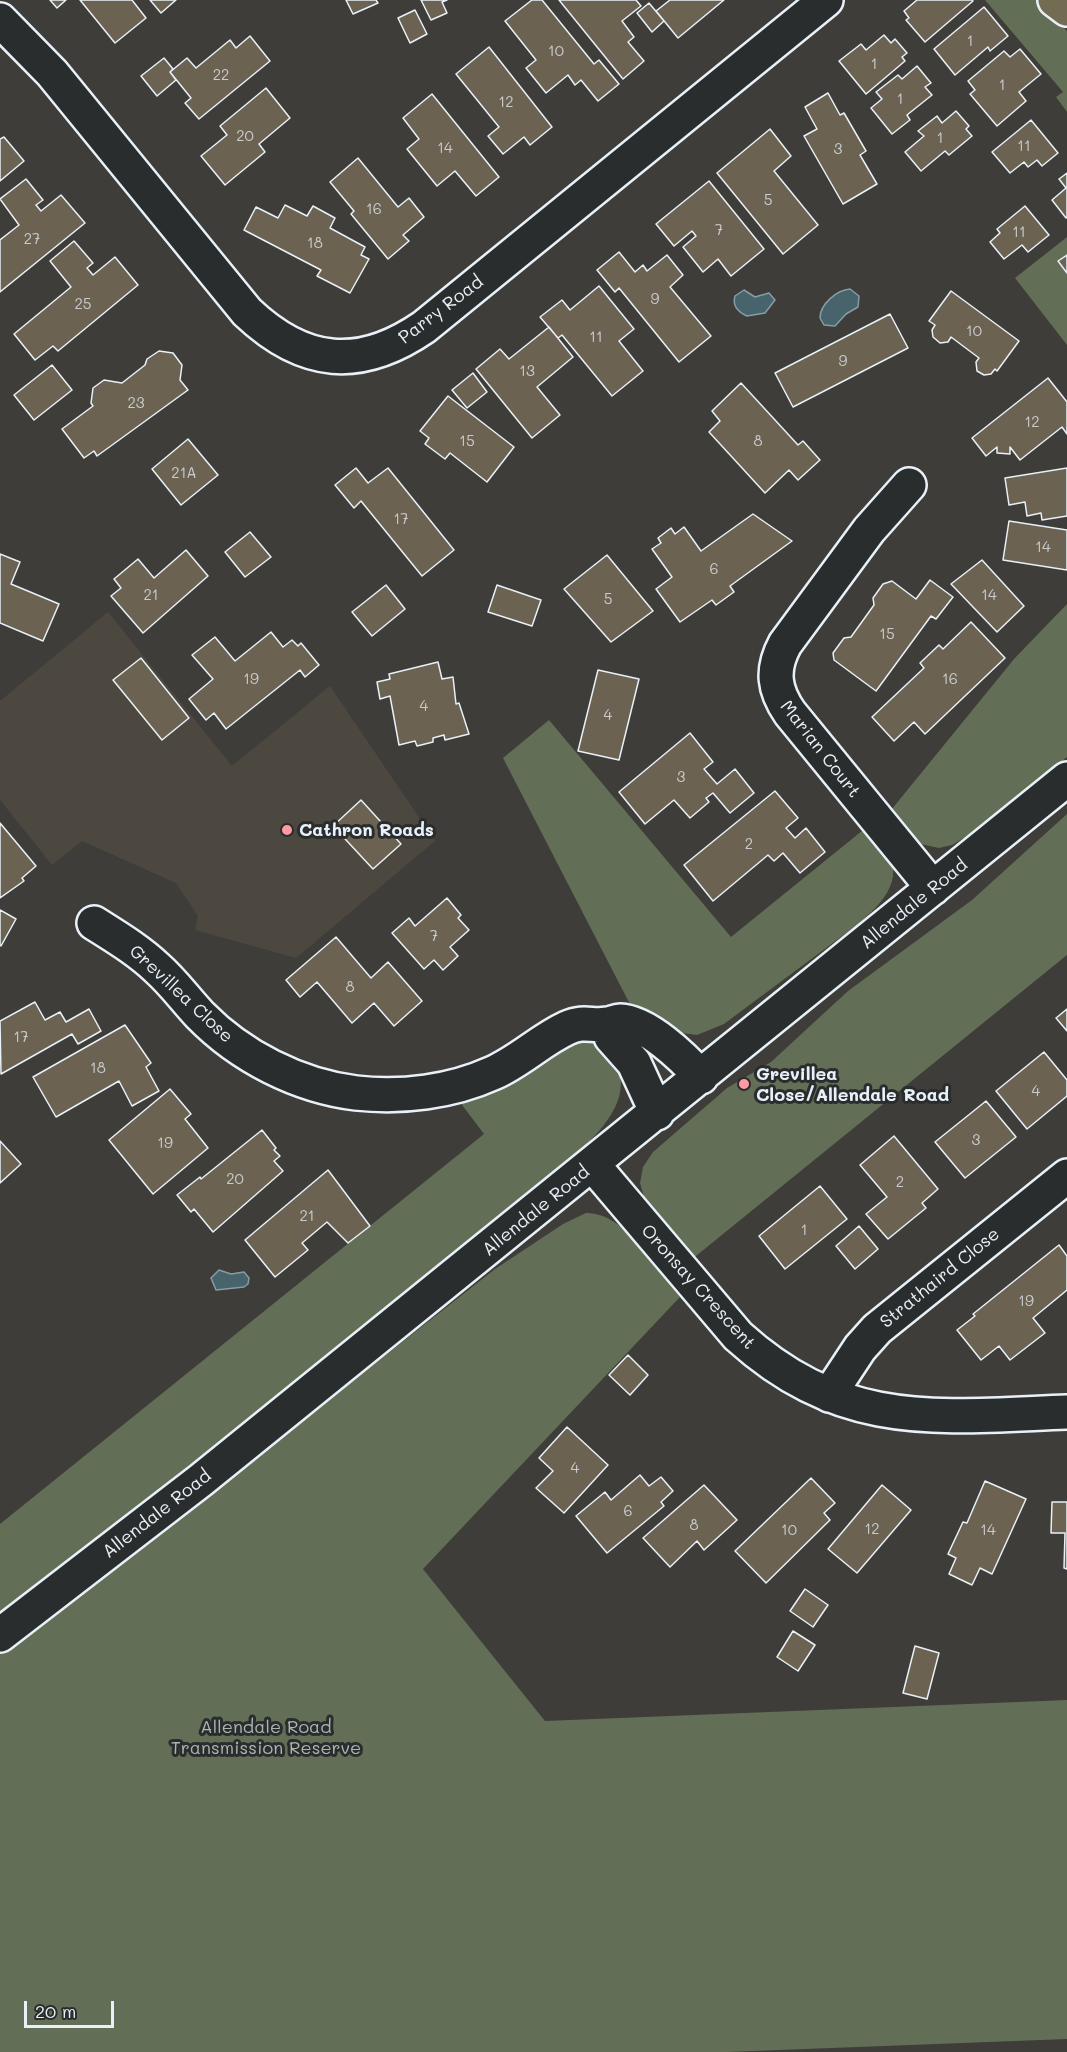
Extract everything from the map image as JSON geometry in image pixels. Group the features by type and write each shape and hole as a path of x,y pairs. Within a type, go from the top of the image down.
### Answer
{"main road":[{"path":"1055,0 1067,9"}],"street":[{"name":"Parry Road","path":"0,20 52,73 247,312 267,331 287,343 312,353 338,357 382,351 424,327 826,0"},
{"name":"Marian Court","path":"909,485 869,530 785,644 778,658 776,687 790,713 933,888"},
{"name":"Allendale Road","path":"0,1635 201,1480 1067,779"},
{"name":"Grevillea Close","path":"94,923 144,956 225,1038 251,1056 301,1079 354,1093 387,1095 421,1093 456,1086 511,1064 566,1029 580,1023 606,1025 621,1021 645,1031 677,1053 701,1077"},
{"path":"606,1025 612,1037 634,1063 657,1113"},
{"name":"Oronsay Crescent","path":"593,1165 738,1336 774,1366 829,1395 876,1410 910,1415 943,1417 1067,1412"},
{"name":"Strathaird Close","path":"829,1395 860,1348 877,1329 1067,1176"}],"shaded area":[{"path":"108,612 232,766 330,686 435,841 296,958 195,930 198,916 176,883 82,841 52,865 0,800 0,701"}],"green space":[{"path":"985,0 1037,0 1067,31 1067,112 1056,97 1063,92"},
{"path":"1067,237 1067,255 1059,262 1067,273 1067,345 1015,278"},
{"path":"1067,604 1067,757 982,827 952,845 939,848 916,843 887,815 1014,659"},
{"path":"549,720 731,937 868,826 885,848 892,862 893,872 889,890 878,905 857,925 724,1024 697,1035 673,1032 635,1014 503,758"},
{"path":"1067,814 1067,955 691,1260 651,1210 644,1197 640,1183 643,1167 653,1152 727,1088 771,1062 848,991 972,900"},
{"path":"581,1039 598,1044 611,1053 621,1078 617,1102 612,1114 576,1155 276,1402 0,1618 0,1524 484,1134 456,1097"},
{"name":"Allendale Road Transmission Reserve","path":"586,1213 600,1215 627,1232 680,1297 423,1569 545,1721 1067,1700 1067,2039 727,2052 0,2052 0,1653 176,1520 495,1269 563,1224"}],"water":[{"path":"850,289 859,296 858,307 846,314 835,326 824,325 820,318 826,303 840,292"},
{"path":"744,290 755,297 769,293 775,300 765,313 747,316 738,311 734,303 735,296"},
{"path":"219,1270 231,1274 244,1272 249,1278 248,1284 244,1287 216,1290 211,1278"}],"building":[{"path":"50,0 66,0 57,8"},
{"path":"80,0 132,0 146,18 115,43"},
{"path":"150,0 176,0 161,13"},
{"path":"346,0 376,0 378,3 353,14"},
{"path":"421,0 447,0 442,2 447,13 431,20"},
{"path":"532,0 542,0 594,64 599,60 619,84 598,101 581,80 575,85 568,75 546,93 526,68 536,60 505,21"},
{"path":"559,0 636,0 641,6 622,21 634,37 628,42 644,61 623,79"},
{"path":"670,0 724,0 678,38 656,11"},
{"path":"917,0 973,1 925,42 906,20 909,18 904,11"},
{"path":"649,3 664,21 652,32 637,13"},
{"path":"984,7 1008,36 990,51 988,47 955,75 934,49"},
{"path":"415,10 427,34 410,43 398,18"},
{"path":"884,35 891,43 895,39 907,53 902,57 905,61 866,94 839,61 861,44 866,50"},
{"path":"250,36 270,61 199,119 185,103 191,98 170,72 187,58 196,68 230,40 236,48"},
{"path":"489,47 552,127 530,145 524,137 503,154 488,136 499,127 456,74"},
{"path":"1020,49 1041,74 1019,92 1026,101 997,126 970,94 975,90 968,81 1004,51 1010,57"},
{"path":"164,58 173,69 170,72 176,80 157,96 141,76"},
{"path":"917,66 931,83 925,87 932,95 907,115 910,120 892,134 871,108 882,99 876,92 898,75 902,79"},
{"path":"266,88 290,118 259,144 265,152 225,185 201,156 227,135 220,126"},
{"path":"828,93 840,115 844,113 866,151 860,155 877,184 843,204 804,136 817,129 805,107"},
{"path":"432,94 499,177 476,196 455,171 437,186 407,149 419,139 403,118"},
{"path":"956,111 969,126 966,129 972,136 949,155 945,151 921,171 905,152 924,136 918,131 937,116 942,123"},
{"path":"1031,120 1058,153 1042,166 1037,160 1028,167 1024,162 1010,173 992,152"},
{"path":"770,129 791,156 774,171 818,225 783,254 717,173"},
{"path":"4,137 24,161 0,181 0,139"},
{"path":"358,158 398,207 409,198 424,217 403,235 409,241 388,259 351,214 354,211 330,182"},
{"path":"1067,173 1066,218 1052,200 1066,188 1059,179"},
{"path":"26,179 43,200 36,205 41,211 61,195 85,223 0,292 0,240 19,225 0,199"},
{"path":"709,181 764,249 731,276 718,259 703,272 683,247 696,236 692,231 674,246 656,224"},
{"path":"285,205 307,216 313,206 335,218 330,228 365,247 361,255 369,259 350,293 317,276 321,270 244,230 256,207 278,218"},
{"path":"1025,206 1049,235 1028,252 1022,245 1004,259 990,242 1000,233 997,229"},
{"path":"74,241 93,263 87,268 93,275 115,257 138,285 58,351 53,346 35,360 14,334 71,287 50,261"},
{"path":"619,252 635,272 643,265 647,271 667,255 683,275 670,287 711,336 679,362 619,288 615,292 597,270"},
{"path":"1067,255 1067,273 1058,261"},
{"path":"599,286 634,329 619,341 643,371 612,396 562,335 558,338 540,317 562,300 570,310"},
{"path":"951,291 1019,341 997,371 995,369 991,374 984,375 977,371 976,362 979,358 951,337 948,342 940,343 933,337 932,330 935,325 929,321"},
{"path":"890,314 908,348 793,407 775,373"},
{"path":"549,327 573,357 537,387 560,415 532,438 476,369 500,349 509,359"},
{"path":"159,351 173,353 182,365 180,380 188,390 97,456 94,451 84,458 62,429 93,406 91,403 93,388 104,380 122,383"},
{"path":"52,365 72,390 34,420 14,395"},
{"path":"473,373 487,392 467,408 452,390"},
{"path":"1048,378 1067,402 1067,434 1062,427 1020,460 1010,447 1010,454 997,453 997,447 986,456 972,438"},
{"path":"741,383 798,445 803,441 820,460 798,480 789,470 765,493 709,432 720,421 712,411"},
{"path":"448,396 514,447 487,482 450,453 445,459 425,444 429,438 420,431"},
{"path":"188,439 218,475 181,505 152,469"},
{"path":"356,468 368,483 388,468 454,550 422,576 361,501 354,508 335,485"},
{"path":"1067,468 1067,516 1042,520 1041,513 1027,516 1025,502 1009,505 1005,478"},
{"path":"753,514 792,541 730,586 734,592 716,605 712,600 680,622 656,589 672,577 652,549 661,543 658,538 671,528 675,534 684,527 701,551"},
{"path":"1009,521 1067,530 1067,570 1003,560"},
{"path":"250,532 271,557 245,577 225,552"},
{"path":"186,550 208,576 143,633 111,596 121,588 114,579 138,559 154,578"},
{"path":"0,554 20,562 11,584 59,604 43,641 0,623"},
{"path":"607,555 653,611 611,642 564,589"},
{"path":"982,560 1024,606 997,632 951,584"},
{"path":"930,580 953,597 936,619 931,616 876,691 834,660 833,653 844,638 851,637 874,605 873,598 883,584 892,581 916,599"},
{"path":"386,585 405,609 372,636 352,612"},
{"path":"497,585 541,600 532,626 488,612"},
{"path":"971,622 1005,658 925,734 914,722 894,741 872,717 924,668 920,663 939,645 943,649"},
{"path":"271,632 283,647 292,640 298,646 301,643 319,665 305,677 300,670 226,729 214,713 206,720 189,699 213,679 192,655 215,637 235,661"},
{"path":"141,658 189,718 162,740 113,680"},
{"path":"438,662 442,679 453,677 456,704 459,703 469,734 445,740 444,735 433,738 433,742 417,746 415,741 399,745 390,696 380,699 377,682 390,679 389,674"},
{"path":"598,670 639,679 619,760 578,751"},
{"path":"690,733 713,762 704,769 717,784 735,769 754,793 730,813 713,793 706,798 709,802 690,818 674,800 645,824 619,792"},
{"path":"775,791 798,818 786,828 795,838 806,828 825,852 800,873 783,853 774,861 768,855 713,901 684,865"},
{"path":"361,800 401,844 373,869 333,826"},
{"path":"0,823 36,866 22,878 24,881 0,898"},
{"path":"447,898 461,915 458,918 469,930 450,947 458,956 443,970 434,960 424,969 392,933 409,918 415,926"},
{"path":"0,910 16,919 1,946 0,945"},
{"path":"336,937 371,978 388,962 422,1001 394,1026 374,1003 352,1023 317,982 300,997 286,980"},
{"path":"35,1002 45,1020 60,1012 66,1022 89,1009 101,1031 78,1044 72,1034 1,1074 0,1021"},
{"path":"1067,1009 1067,1031 1056,1018"},
{"path":"125,1025 151,1063 146,1067 159,1091 132,1106 119,1081 56,1117 33,1077"},
{"path":"1044,1052 1067,1080 1067,1096 1027,1129 996,1091"},
{"path":"170,1089 191,1114 185,1119 208,1148 153,1194 109,1140"},
{"path":"986,1101 1016,1137 965,1178 935,1142"},
{"path":"262,1130 276,1148 274,1150 280,1156 274,1161 283,1171 213,1232 194,1209 191,1212 177,1195 200,1177 201,1179"},
{"path":"894,1136 938,1189 922,1203 926,1208 888,1239 866,1214 887,1197 860,1165"},
{"path":"0,1141 21,1164 0,1183"},
{"path":"328,1170 370,1226 348,1243 327,1222 302,1243 308,1250 275,1277 245,1240"},
{"path":"820,1186 847,1219 785,1269 759,1236"},
{"path":"859,1226 878,1249 855,1269 836,1246"},
{"path":"1059,1245 1067,1256 1067,1290 1033,1318 1045,1333 1010,1360 999,1346 981,1360 957,1330 975,1316 973,1314"},
{"path":"628,1355 648,1375 630,1395 609,1375"},
{"path":"567,1427 608,1465 564,1513 536,1488 553,1471 539,1458"},
{"path":"640,1475 649,1486 661,1477 673,1491 661,1502 664,1506 607,1553 576,1516 605,1492 611,1500"},
{"path":"811,1478 835,1503 824,1513 830,1520 766,1583 735,1551"},
{"path":"985,1481 1026,1499 992,1574 980,1568 972,1585 949,1574 956,1558 948,1554 963,1522 967,1523"},
{"path":"704,1485 737,1520 704,1550 697,1541 670,1567 643,1538"},
{"path":"882,1485 911,1510 857,1573 828,1549"},
{"path":"1052,1502 1067,1502 1067,1569 1064,1568 1065,1533 1051,1533"},
{"path":"805,1589 828,1605 813,1627 790,1611"},
{"path":"793,1631 815,1645 798,1671 777,1657"},
{"path":"915,1646 939,1653 927,1699 903,1693"}],"place":[{"name":"Cathron Roads","path":"287,830"},
{"name":"Grevillea Close/Allendale Road","path":"744,1084"}]}
